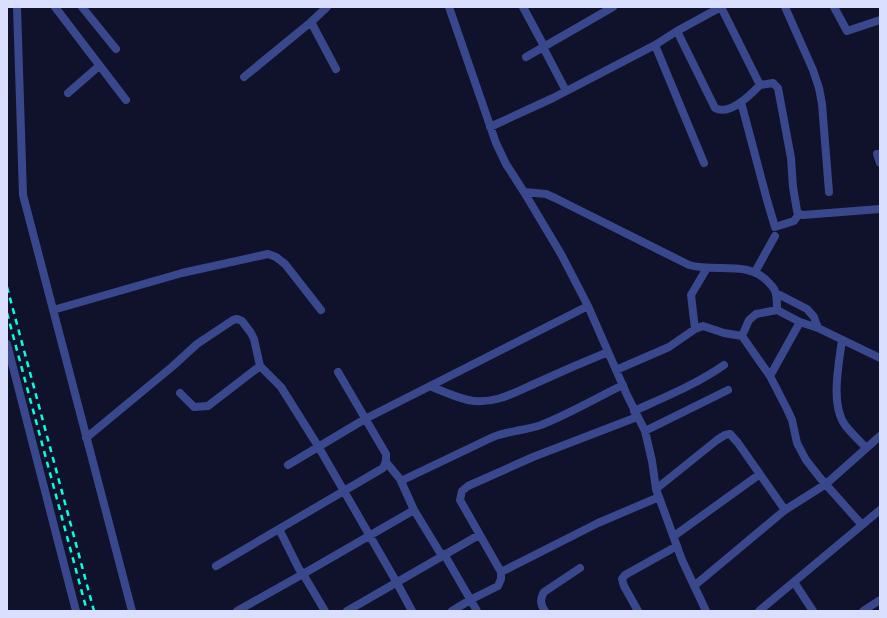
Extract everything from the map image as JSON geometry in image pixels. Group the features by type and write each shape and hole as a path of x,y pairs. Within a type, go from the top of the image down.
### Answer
{"street":[{"path":"17,7 23,195 132,611"},
{"path":"55,7 126,100"},
{"path":"82,7 116,49"},
{"path":"244,77 327,7"},
{"path":"449,7 490,127 506,164 561,254 588,306 645,431 652,461 656,489 677,546 706,611"},
{"path":"526,57 613,7"},
{"path":"490,127 566,91 721,7 760,85"},
{"path":"785,7 819,88 822,104 829,192"},
{"path":"834,7 847,31 880,20"},
{"path":"523,8 566,91"},
{"path":"311,22 336,69"},
{"path":"677,31 715,108 722,110 741,102 760,85 773,84 778,88 791,158 794,193 797,211 799,214"},
{"path":"655,44 704,163"},
{"path":"68,93 99,66"},
{"path":"741,102 775,226 794,221 799,214"},
{"path":"880,154 877,154 880,163"},
{"path":"524,192 546,194 689,265 707,268 722,267 742,269 755,272 766,279 776,293 807,309 814,317 818,328"},
{"path":"799,214 803,215 880,209"},
{"path":"755,272 775,236"},
{"path":"53,310 182,272 268,254 276,257 285,264 320,310"},
{"path":"695,329 692,295 707,268"},
{"path":"776,293 777,310"},
{"path":"288,465 365,419 588,306"},
{"path":"742,336 749,320 756,314 777,310 880,358"},
{"path":"86,438 173,366 197,344 233,320 237,319 242,321 252,333 260,366 281,387 318,446 412,611"},
{"path":"770,376 800,322"},
{"path":"616,370 669,347 695,329 703,326 724,333 742,336 770,376 792,420 797,443 806,460 862,525"},
{"path":"842,340 836,386 841,418 845,425 866,448"},
{"path":"7,344 76,611"},
{"path":"430,386 468,400 486,401 511,395 526,387 608,352"},
{"path":"452,611 498,586 501,579 500,572 460,500 462,491 468,486 533,457 636,414 714,372 724,365"},
{"path":"180,393 194,407 208,406 260,366"},
{"path":"216,566 383,468 386,462 386,454 338,372"},
{"path":"405,479 493,437 506,432 541,425 555,419 623,385"},
{"path":"645,431 728,390"},
{"path":"656,489 725,434 730,434 738,443 785,510"},
{"path":"694,586 785,510 826,484 880,436"},
{"path":"386,462 400,479 414,510 477,611"},
{"path":"674,536 760,474"},
{"path":"500,572 598,523 659,497"},
{"path":"236,611 414,510"},
{"path":"759,611 880,510"},
{"path":"279,529 298,569 325,611"},
{"path":"347,611 479,535"},
{"path":"638,611 624,586 622,579 625,575 677,546"},
{"path":"545,611 540,603 544,592 580,568"},
{"path":"794,582 812,611"},
{"path":"863,611 880,600"}],"railway":[{"path":"7,287 94,611"},
{"path":"7,313 87,611"}]}
